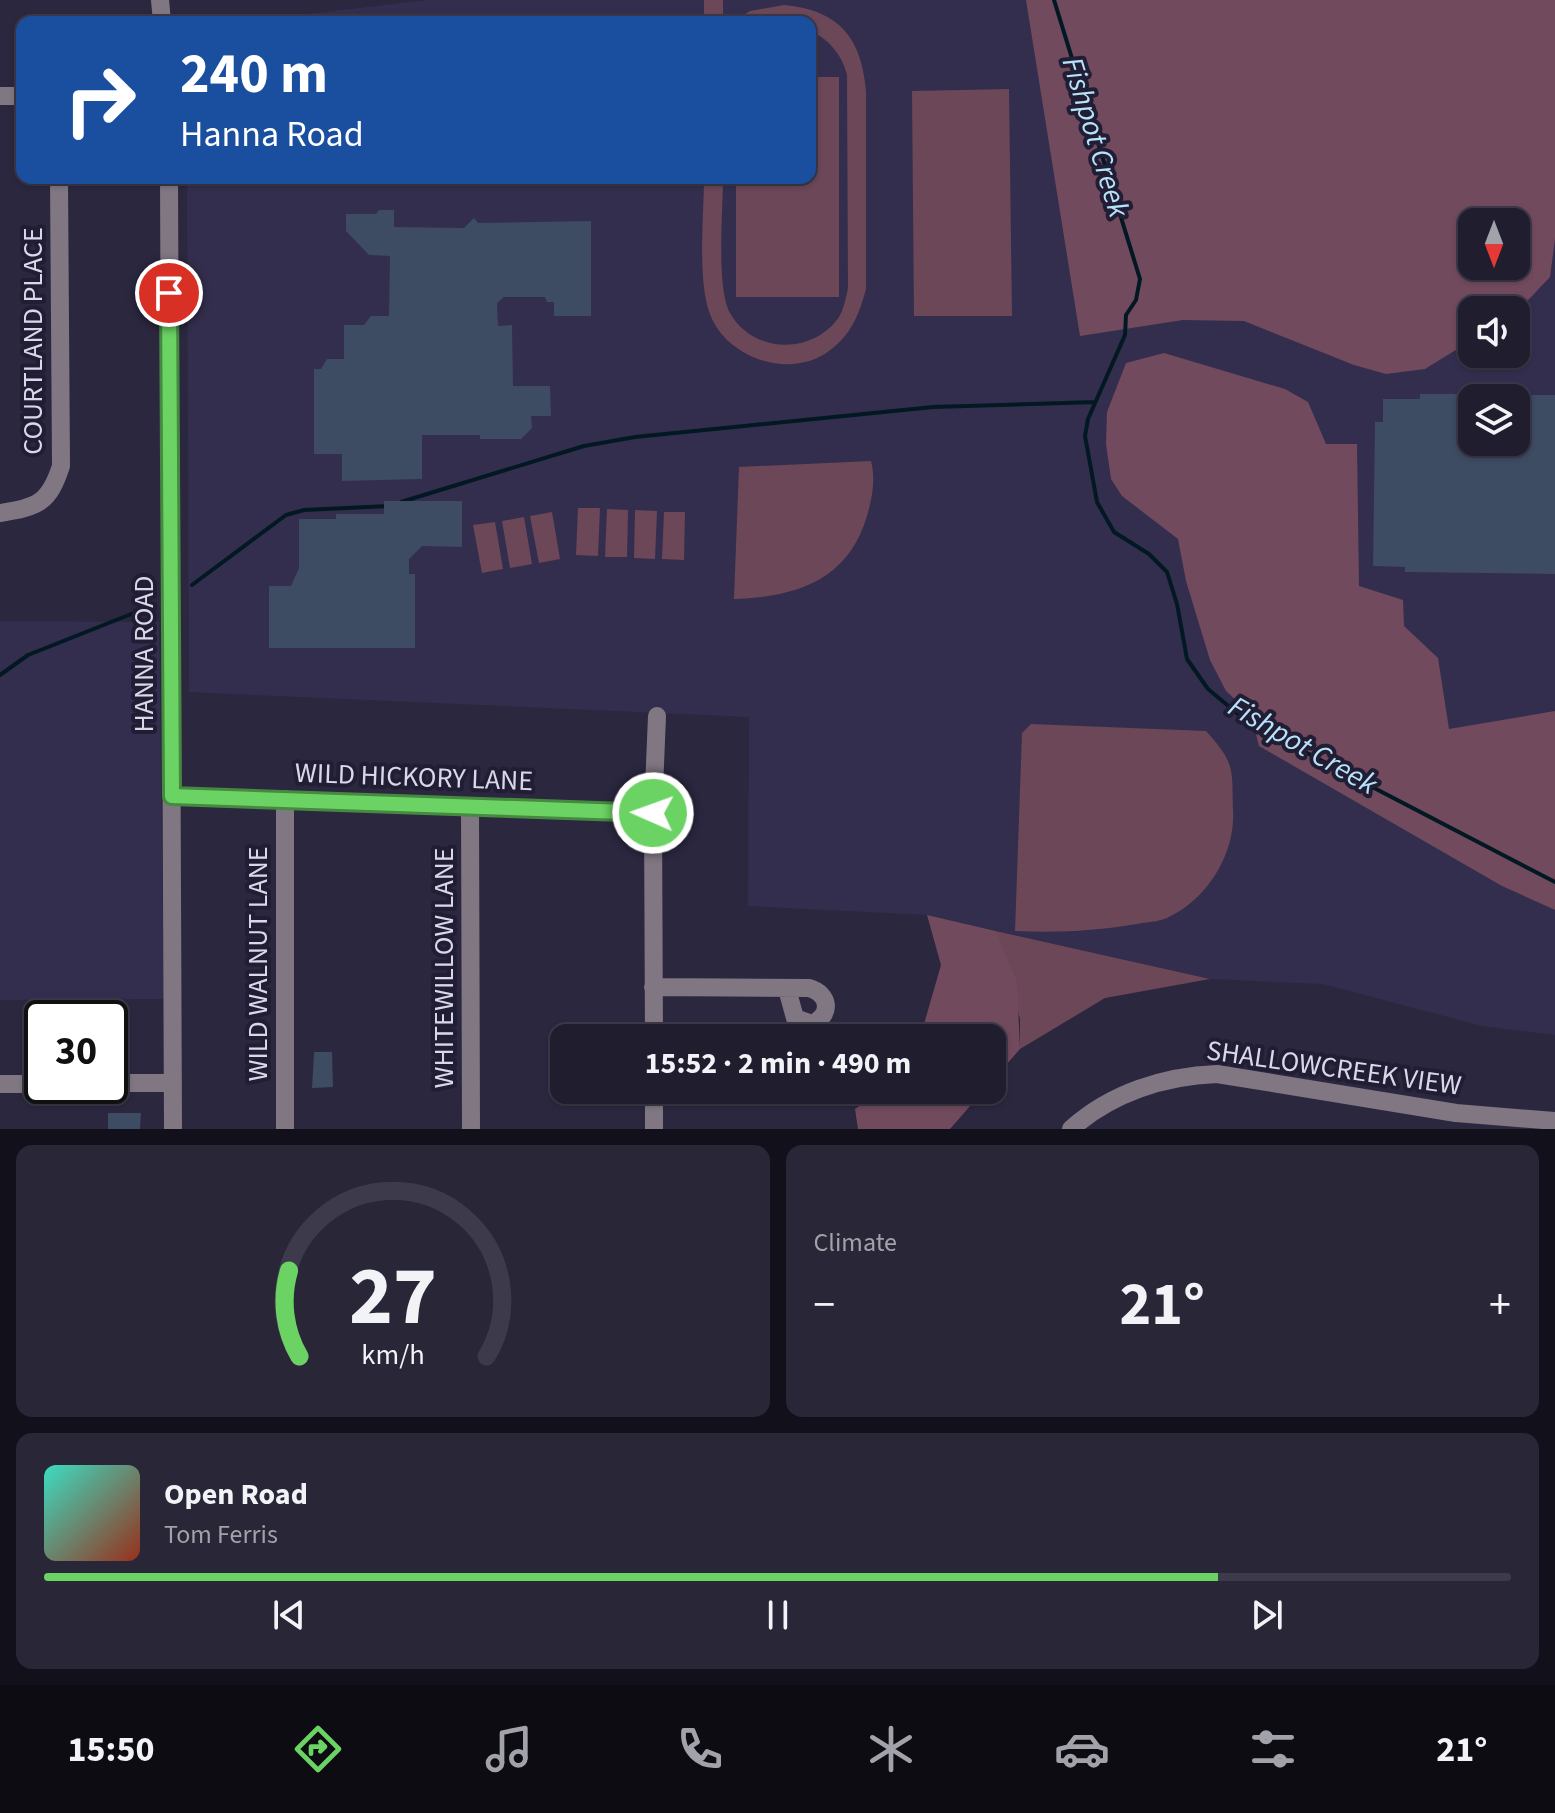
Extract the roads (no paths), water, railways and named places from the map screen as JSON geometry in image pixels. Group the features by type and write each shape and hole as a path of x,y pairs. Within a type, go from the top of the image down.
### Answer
{"street":[{"name":"COURTLAND PLACE","path":"0,513 29,509 53,490 61,466 59,184"},
{"name":"HANNA ROAD","path":"169,184 173,1129"},
{"path":"654,1024 653,813 657,716"},
{"name":"WILD HICKORY LANE","path":"172,796 653,813"},
{"name":"WILD WALNUT LANE","path":"285,799 285,1129"},
{"name":"WHITEWILLOW LANE","path":"470,806 471,1129"},
{"path":"653,987 787,989"},
{"name":"SHALLOWCREEK VIEW","path":"1071,1129 1084,1117 1107,1104 1154,1083 1189,1075 1217,1074 1456,1113 1555,1121"},
{"path":"128,1083 173,1083"},
{"path":"0,1084 24,1084"},
{"path":"654,1104 654,1129"}],"waterway":[{"name":"Fishpot Creek","path":"1054,0 1140,279 1136,300 1126,315 1125,335 1088,419 1085,436 1097,502 1114,532 1149,554 1167,572 1177,604 1187,659 1208,689 1238,714 1280,739 1555,882"},
{"path":"401,502 584,446 635,437 933,407 1095,402"},
{"path":"192,585 286,515 304,510 389,506"},
{"path":"0,675 28,655 154,605"}]}
